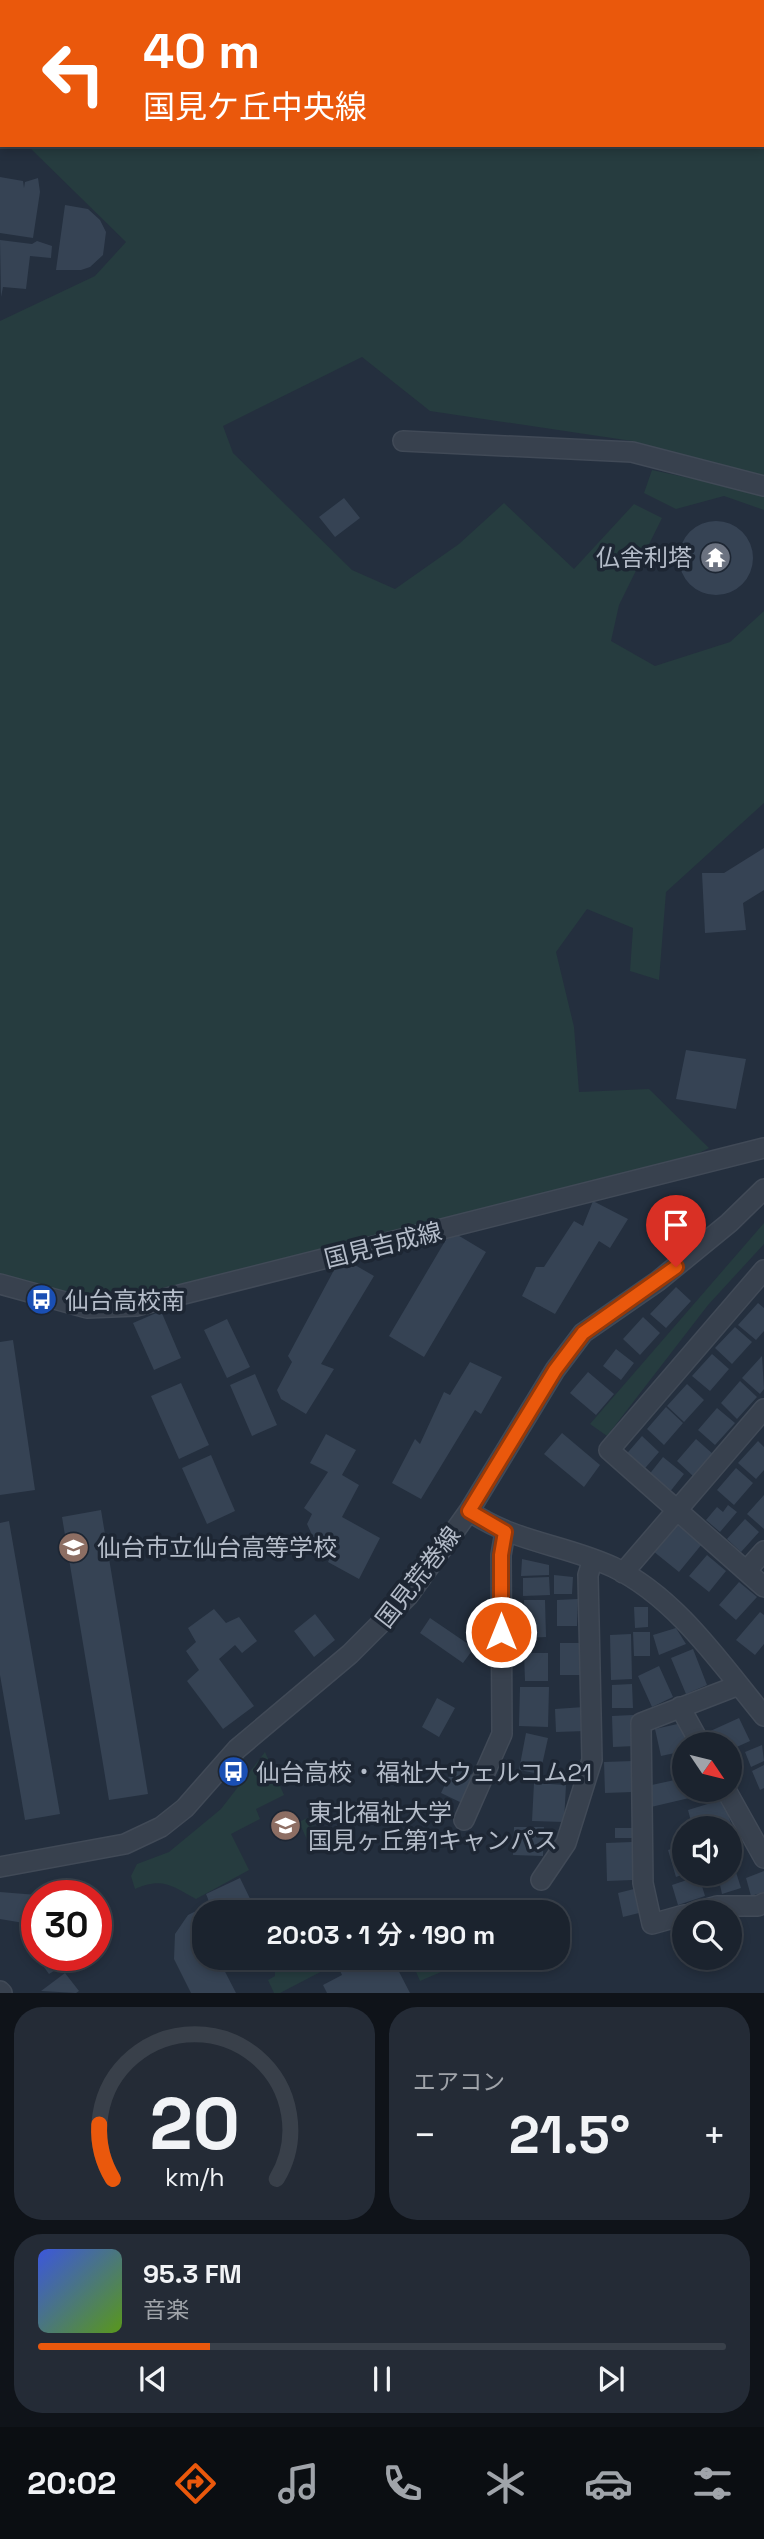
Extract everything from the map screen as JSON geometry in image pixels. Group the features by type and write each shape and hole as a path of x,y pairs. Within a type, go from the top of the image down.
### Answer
{"street":[{"path":"403,441 632,452 764,486"},
{"name":"国見吉成線","path":"0,1284 87,1308 136,1306 764,1148"},
{"name":"国見荒巻線","path":"0,1867 125,1844 161,1827 185,1808 237,1749 385,1622 469,1511 555,1370 583,1333 658,1281 729,1223 764,1189"},
{"path":"764,1270 609,1450 764,1587"},
{"path":"623,1573 764,1409"},
{"path":"469,1511 505,1532 593,1559 623,1573 677,1615 764,1716"},
{"path":"464,1820 502,1734 501,1555 505,1532"},
{"path":"746,1571 764,1551"},
{"path":"541,1880 566,1843 592,1760 588,1576 593,1559"},
{"path":"672,1918 652,1924 643,1883 641,1723 739,1685"},
{"path":"680,1707 694,1732"},
{"path":"733,1802 764,1858"},
{"path":"742,1906 758,1906 764,1903"}],"green space":[{"path":"29,147 764,147 764,477 632,441 430,411 362,357 223,426 233,453 352,570 395,589 459,544 504,503 574,569 634,504 662,518 619,605 611,641 655,666 730,642 764,611 764,803 666,892 659,980 630,971 633,928 587,909 556,952 574,1027 579,1092 649,1089 709,1148 691,1157 139,1296 75,1298 0,1276 0,321 95,276 126,242"},
{"path":"652,470 764,494 764,510 724,496 676,509 644,493"},
{"path":"764,1223 764,1244 708,1305 607,1436 590,1424"},
{"path":"265,1752 284,1795 256,1809 260,1819 231,1834 249,1870 196,1899 160,1883 135,1889 131,1876 137,1864 169,1852 221,1809"},
{"path":"309,1817 324,1847 313,1853 299,1822"},
{"path":"275,1970 324,1970 280,1993 274,1993 268,1980 275,1976"},
{"path":"415,1970 446,1970 420,1981"}],"building":[{"path":"0,177 23,181 24,188 25,182 38,178 40,192 33,238 0,233"},
{"path":"65,205 88,209 100,220 106,232 103,255 90,267 81,270 56,270"},
{"path":"0,240 32,244 37,241 52,246 51,258 30,256 26,289 3,287 1,297"},
{"path":"344,498 360,518 335,537 319,517"},
{"path":"709,521 723,521 737,527 747,537 753,558 751,572 737,589 723,595 709,595 695,589 685,579 679,565 679,551 685,537 695,527"},
{"path":"764,848 764,890 743,903 746,930 705,933 702,873 724,873"},
{"path":"686,1050 746,1059 736,1109 676,1099"},
{"path":"593,1201 628,1219 610,1248 599,1241 555,1314 522,1296 536,1267 544,1267 574,1221 583,1226"},
{"path":"451,1231 486,1252 424,1357 389,1336"},
{"path":"341,1257 374,1276 321,1364 334,1369 306,1414 281,1399 277,1390 292,1362 288,1356"},
{"path":"676,1287 691,1301 666,1328 650,1314"},
{"path":"758,1303 764,1308 764,1331 756,1340 738,1325"},
{"path":"161,1311 181,1358 154,1370 133,1323"},
{"path":"643,1317 660,1333 640,1355 623,1339"},
{"path":"227,1319 250,1367 227,1378 204,1330"},
{"path":"735,1327 752,1342 732,1364 715,1348"},
{"path":"13,1340 35,1490 0,1495 0,1342"},
{"path":"616,1349 634,1363 621,1380 603,1366"},
{"path":"712,1354 729,1369 710,1391 692,1376"},
{"path":"762,1356 764,1389 760,1394 742,1378"},
{"path":"470,1362 502,1377 481,1414 475,1410 421,1499 392,1483 415,1439 420,1444 444,1392 450,1395"},
{"path":"588,1372 614,1394 596,1415 570,1393"},
{"path":"255,1374 277,1425 252,1436 230,1385"},
{"path":"740,1381 757,1397 737,1419 721,1403"},
{"path":"181,1383 209,1445 179,1459 151,1396"},
{"path":"687,1384 704,1400 684,1422 667,1406"},
{"path":"666,1407 683,1423 664,1445 647,1429"},
{"path":"717,1408 735,1423 715,1445 698,1430"},
{"path":"562,1433 600,1465 584,1487 544,1454"},
{"path":"326,1434 356,1450 342,1475 359,1485 342,1517 380,1538 359,1579 328,1562 334,1549 313,1537 307,1524 312,1514 304,1508 328,1472 310,1463"},
{"path":"642,1436 659,1452 640,1474 623,1458"},
{"path":"696,1439 714,1455 694,1477 677,1461"},
{"path":"758,1441 764,1447 764,1470 756,1479 738,1463"},
{"path":"211,1455 235,1511 207,1524 182,1468"},
{"path":"663,1457 684,1474 669,1493 648,1476"},
{"path":"736,1468 753,1483 734,1505 717,1490"},
{"path":"764,1495 764,1529 747,1514"},
{"path":"728,1505 737,1512 720,1532 706,1520 717,1507 723,1512"},
{"path":"101,1510 148,1794 109,1800 62,1517"},
{"path":"745,1519 759,1532 741,1552 727,1539"},
{"path":"9,1521 60,1814 25,1820 0,1675 0,1523"},
{"path":"676,1523 702,1544 679,1572 653,1551"},
{"path":"707,1555 726,1571 709,1592 689,1576"},
{"path":"522,1559 549,1565 549,1575 521,1576"},
{"path":"554,1575 573,1577 572,1594 554,1594"},
{"path":"549,1577 550,1595 523,1596 523,1578"},
{"path":"739,1582 757,1597 736,1620 719,1605"},
{"path":"578,1599 577,1626 557,1626 557,1600"},
{"path":"524,1600 545,1600 546,1637 525,1638"},
{"path":"634,1607 648,1607 648,1627 635,1628"},
{"path":"214,1609 226,1623 239,1617 257,1641 242,1653 235,1645 219,1659 254,1706 223,1729 187,1681 199,1670 186,1651 196,1642 188,1628"},
{"path":"760,1612 764,1615 764,1644 755,1655 736,1640"},
{"path":"315,1614 335,1640 314,1657 294,1631"},
{"path":"430,1618 474,1648 463,1663 420,1633"},
{"path":"676,1628 686,1644 659,1655 653,1635"},
{"path":"633,1632 650,1632 650,1656 634,1656"},
{"path":"631,1634 632,1679 611,1680 610,1635"},
{"path":"560,1643 582,1643 582,1675 560,1675"},
{"path":"693,1649 707,1685 686,1694 671,1658"},
{"path":"524,1653 548,1653 548,1681 525,1681"},
{"path":"659,1666 673,1697 652,1707 638,1676"},
{"path":"632,1684 633,1708 612,1708 612,1685"},
{"path":"520,1687 549,1687 548,1727 519,1726"},
{"path":"437,1698 455,1708 439,1737 422,1727"},
{"path":"584,1707 586,1731 556,1732 555,1709"},
{"path":"633,1715 635,1746 613,1747 612,1716"},
{"path":"739,1718 750,1741 742,1745 742,1732 708,1732"},
{"path":"682,1723 684,1732 672,1732 672,1754 661,1756 655,1729"},
{"path":"526,1733 548,1738 540,1774 519,1770"},
{"path":"762,1745 764,1761 751,1767 745,1752"},
{"path":"633,1761 633,1792 605,1793 604,1762"},
{"path":"764,1765 764,1788 760,1790 752,1771"},
{"path":"454,1766 475,1776 462,1803 441,1793"},
{"path":"672,1781 672,1802 651,1807 647,1786"},
{"path":"534,1783 566,1785 564,1822 532,1821"},
{"path":"714,1802 725,1802 729,1816 690,1816 688,1810"},
{"path":"514,1827 544,1827 543,1856 513,1855"},
{"path":"615,1828 633,1828 633,1838 615,1838"},
{"path":"632,1842 633,1880 607,1881 606,1843"},
{"path":"764,1871 764,1892 751,1896 746,1878"},
{"path":"240,1878 251,1900 208,1900 206,1894"},
{"path":"672,1886 702,1886 705,1896 693,1900 676,1900"},
{"path":"720,1886 740,1886 741,1888 722,1894"},
{"path":"634,1889 639,1913 623,1917 618,1893"},
{"path":"0,1892 21,1894 21,1922 0,1919"},
{"path":"192,1913 192,1970 224,1970 236,1993 191,1993 174,1959 175,1934"},
{"path":"340,1970 398,1970 410,1993 327,1993 323,1985 342,1975"},
{"path":"65,1973 79,1991 41,1991"}],"place":[{"name":"仏舎利塔","path":"715,557"},
{"name":"仙台高校南","path":"42,1300"},
{"name":"仙台市立仙台高等学校","path":"74,1547"},
{"name":"仙台高校・福祉大ウェルコム21","path":"233,1772"},
{"name":"東北福祉大学 国見ヶ丘第1キャンパス","path":"285,1826"}],"route":[{"path":"501,1632 501,1547 505,1532 469,1511 555,1370 583,1333 676,1267"}]}
